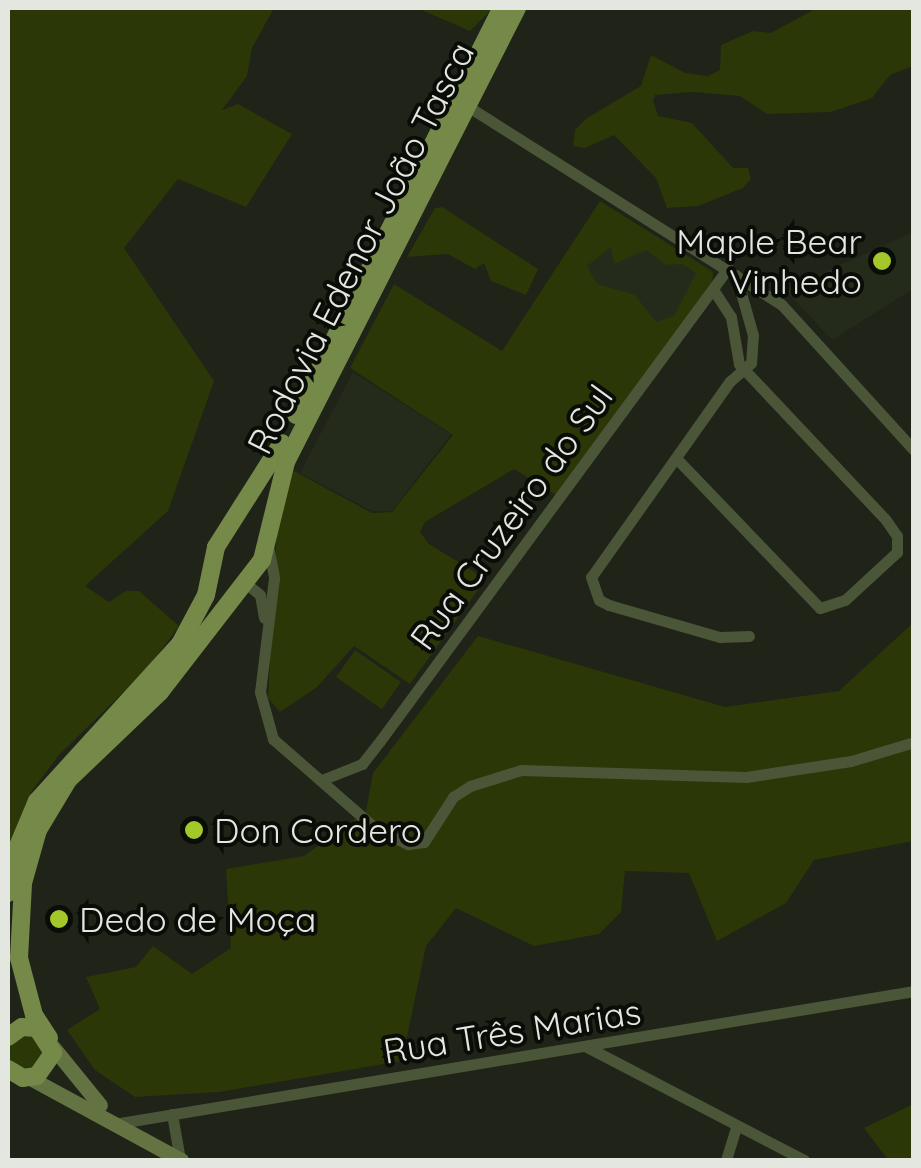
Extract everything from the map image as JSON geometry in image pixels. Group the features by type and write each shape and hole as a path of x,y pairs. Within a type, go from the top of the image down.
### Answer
{"main road":[{"name":"Rodovia Edenor João Tasca","path":"51,1042 15,975 22,884 50,806 160,692 268,542 286,462 462,103 502,8"},
{"name":"Rodovia Edenor João Tasca","path":"8,892 12,858 37,801 180,644 206,595 214,554 227,526 263,481 462,103 517,8"},
{"path":"227,526 251,524 268,542"},
{"path":"214,554 243,580"},
{"path":"8,1036 30,1027 51,1042 49,1067 17,1078"}],"street":[{"path":"462,103 732,271 802,322 914,450"},
{"path":"732,271 753,335 744,371 594,568 594,591 610,605 720,637 750,636"},
{"name":"Rua Cruzeiro do Sul","path":"324,779 362,764 732,271"},
{"path":"676,458 820,608 845,600 897,552 897,536 886,520 744,371 731,317 714,291"},
{"path":"268,542 274,578 265,622 263,716 286,755 324,779 375,828 396,839 424,842 453,797 521,770 746,777 851,761 914,742"},
{"path":"243,580 260,595 265,622"},
{"name":"Rua Três Marias","path":"118,1122 914,990"},
{"path":"51,1042 66,1070 118,1122"},
{"path":"600,1045 607,1061"},
{"path":"586,1047 804,1160"},
{"path":"17,1078 118,1122 181,1160"},
{"path":"172,1114 181,1160"},
{"path":"726,1160 736,1127"}],"shaded area":[{"path":"600,201 713,271 665,348 552,277"},
{"name":"Maple Bear Vinhedo","path":"913,232 913,289 832,340 785,290"},
{"path":"353,372 451,434 392,511 372,511 300,473"}],"green space":[{"path":"8,8 274,8 252,48 247,76 222,110 238,104 292,134 246,207 178,179 124,248 214,381 168,511 85,586 109,602 126,591 139,591 179,626 148,668 59,755 31,792 8,850"},
{"path":"417,8 493,8 470,31"},
{"path":"817,8 913,10 913,66 890,75 872,98 831,112 767,114 740,96 692,92 655,95 658,116 692,123 733,168 748,168 751,179 743,188 698,206 667,208 656,178 614,135 585,148 573,146 575,130 587,118 641,86 651,55 685,73 708,76 720,70 721,45 753,31 771,33"},
{"path":"600,201 713,272 712,286 556,495 514,469 425,522 420,532 429,544 486,579 410,684 354,646 317,687 280,712 268,698 277,524 286,481 294,471 372,513 392,512 453,435 350,368 394,284 502,351","holes":["611,247 614,264 646,250 666,265 682,264 696,273 674,316 656,322 635,295 597,284 587,266"]},
{"path":"442,207 538,269 526,295 491,281 484,263 475,269 448,254 407,257 435,208"},
{"path":"913,623 913,841 814,860 786,903 717,941 689,873 625,871 621,912 599,934 534,946 456,908 426,946 402,1061 219,1092 135,1097 95,1070 67,1030 100,1009 86,977 136,967 153,946 192,974 231,948 226,869 304,856 366,811 373,773 478,636 725,707 839,691"},
{"path":"355,650 401,682 382,709 336,677"},
{"path":"26,1034 39,1039 44,1052 39,1065 26,1070 13,1065 8,1052 13,1039"},
{"path":"913,1104 913,1160 888,1160 864,1128"}],"place":[{"name":"Maple Bear Vinhedo","path":"882,261"},
{"name":"Don Cordero","path":"194,830"},
{"name":"Dedo de Moça","path":"59,919"}]}
